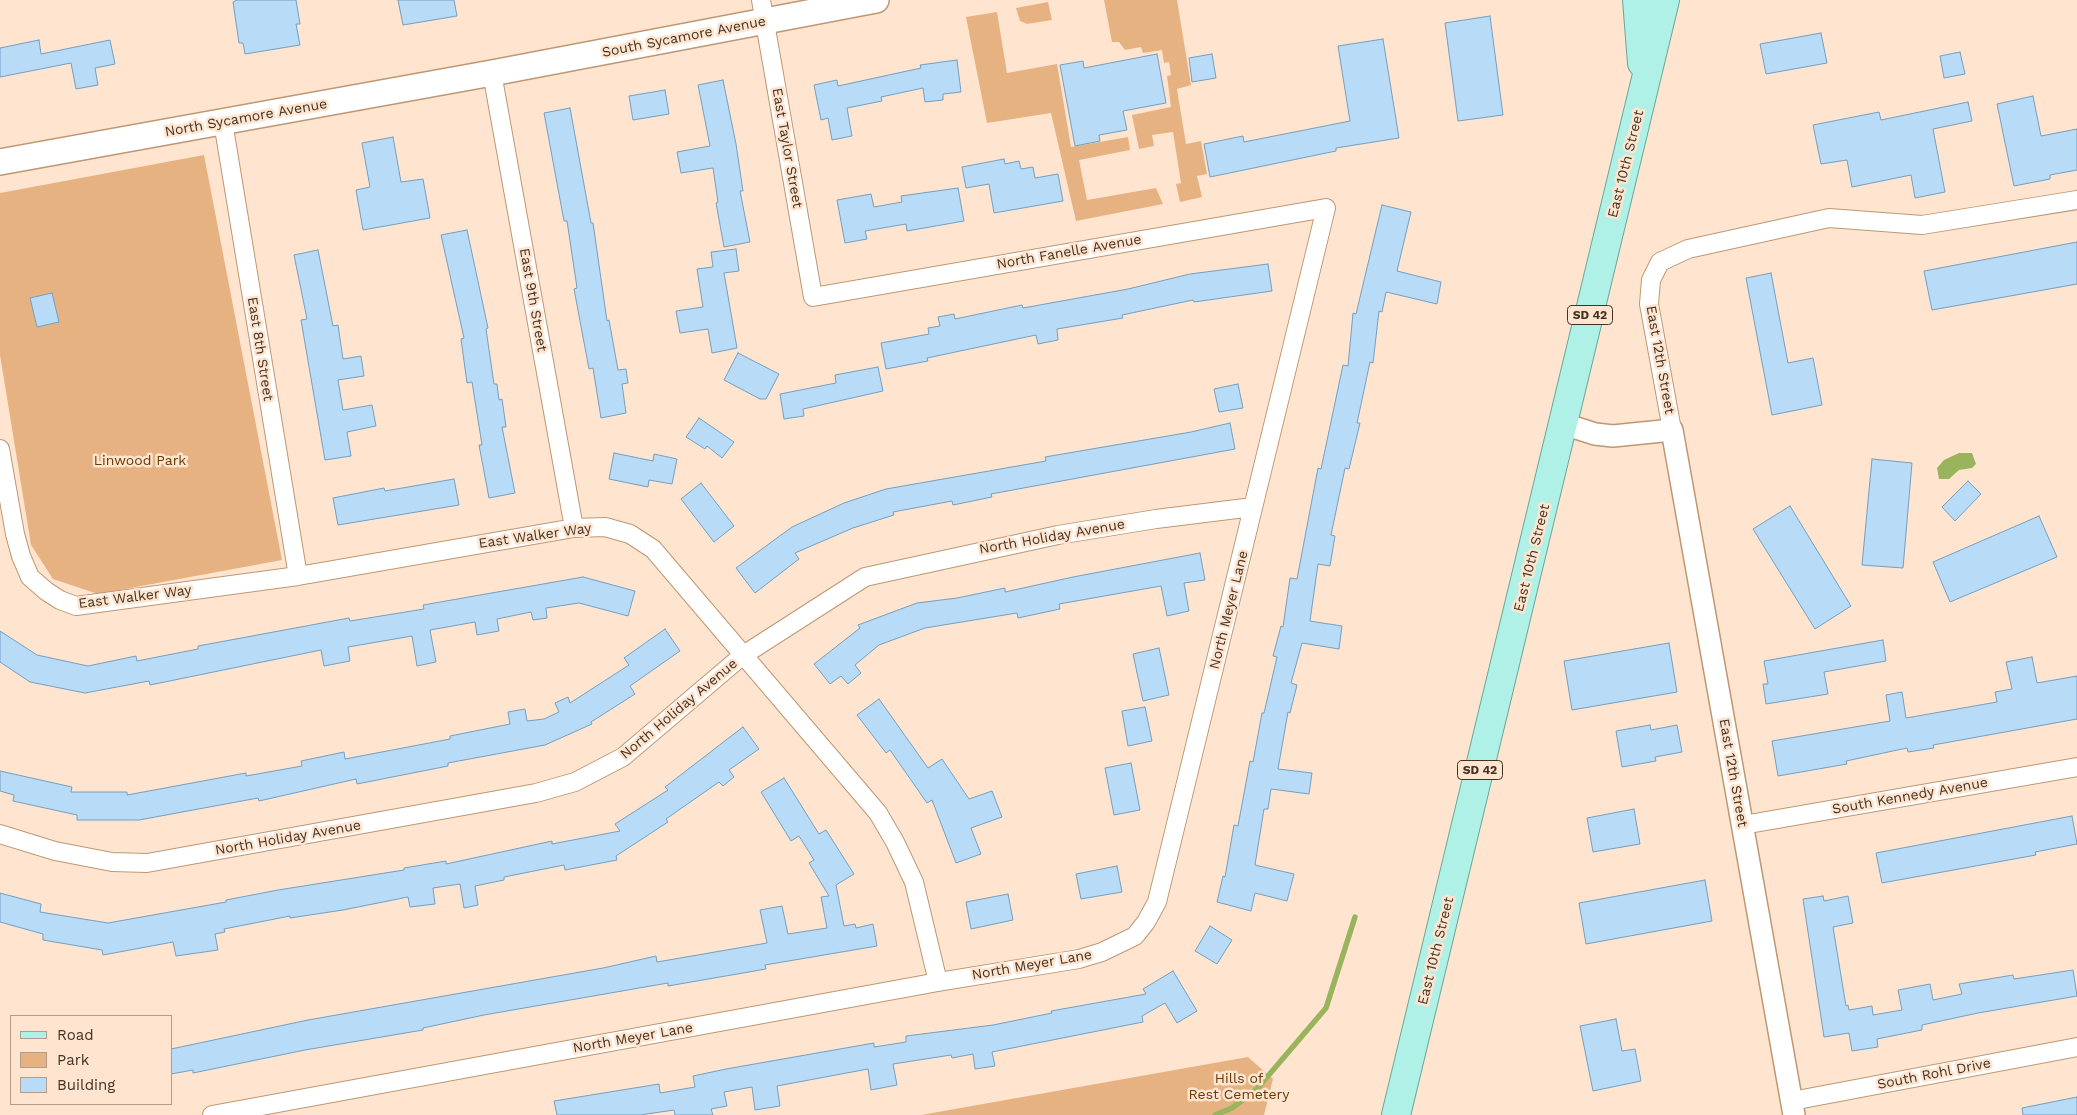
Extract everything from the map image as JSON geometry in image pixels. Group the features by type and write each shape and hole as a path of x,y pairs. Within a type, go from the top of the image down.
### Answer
{"main road":[{"name":"South Sycamore Avenue","path":"492,73 763,11 876,0"},
{"path":"1637,0 1644,90"},
{"name":"East 10th Street","path":"1396,1115 1665,0"},
{"name":"North Sycamore Avenue","path":"0,162 492,73"}],"street":[{"name":"East Taylor Street","path":"763,11 813,297"},
{"name":"East 9th Street","path":"492,73 574,528"},
{"name":"East 8th Street","path":"223,122 298,576"},
{"name":"East 12th Street","path":"1793,1108 1649,304 1651,280 1660,262 1688,249 1829,218 1922,225 2077,200"},
{"name":"North Fanelle Avenue","path":"813,297 1326,208"},
{"name":"North Meyer Lane","path":"212,1115 938,982 1079,959 1102,952 1135,936 1146,922 1156,902 1165,874 1326,208"},
{"name":"East 12th Street","path":"1564,424 1595,434 1613,436 1672,430"},
{"name":"East Walker Way","path":"0,449 21,556 30,577 60,600 76,606 298,576 574,528 605,526 630,534 653,549 742,656 878,813 895,842 914,882 938,982"},
{"name":"North Holiday Avenue","path":"0,834 55,851 112,862 147,863 536,793 575,782 623,757 742,656 865,577 1058,535 1156,519 1253,507"},
{"name":"South Kennedy Avenue","path":"1743,824 2077,767"},
{"name":"South Rohl Drive","path":"1793,1108 2077,1047"}],"green space":[{"path":"1104,0 1177,0 1191,85 1177,89 1186,144 1201,141 1207,174 1197,176 1202,197 1180,202 1176,184 1181,183 1173,132 1152,135 1154,146 1139,149 1132,115 1171,107 1167,76 1171,75 1169,62 1164,63 1162,50 1143,53 1141,47 1125,50 1119,42 1112,42"},
{"path":"1048,2 1052,20 1027,24 1020,21 1016,8"},
{"path":"997,12 1007,73 1057,64 1071,147 1128,137 1130,150 1079,160 1087,200 1156,188 1163,204 1076,221 1051,113 987,123 966,17"},
{"name":"Linwood Park","path":"204,155 282,560 98,594 53,579 31,545 0,355 0,193"},
{"name":"Hills of Rest Cemetery","path":"1248,1057 1273,1079 1264,1115 921,1115"}],"shaded area":[{"path":"1959,453 1972,453 1976,464 1972,468 1959,470 1949,479 1939,479 1937,468 1944,460"}],"building":[{"path":"237,0 296,0 300,24 296,24 300,45 245,54 243,43 239,43 233,2"},
{"path":"398,0 454,0 457,16 403,25"},
{"path":"1490,16 1503,115 1458,121 1445,23"},
{"path":"1821,33 1827,63 1766,74 1760,44"},
{"path":"1383,39 1399,138 1336,148 1336,151 1210,177 1204,144 1243,136 1244,142 1350,121 1338,46"},
{"path":"39,40 41,54 110,40 115,64 95,68 98,85 76,89 71,63 0,77 0,48"},
{"path":"1960,52 1965,74 1944,78 1940,56"},
{"path":"1157,54 1166,103 1123,111 1127,130 1099,135 1100,141 1075,146 1060,65 1083,61 1084,68"},
{"path":"1212,54 1216,78 1192,82 1189,58"},
{"path":"957,60 961,92 943,94 943,100 925,102 923,88 881,97 882,101 847,108 852,136 832,140 828,118 821,120 814,85 837,80 838,86 921,68 920,65"},
{"path":"723,80 736,144 743,191 740,191 750,242 724,247 716,203 718,202 713,168 681,173 677,152 710,146 698,85"},
{"path":"665,90 669,114 633,120 629,96"},
{"path":"2033,96 2041,136 2077,129 2077,170 2050,175 2050,179 2014,186 1997,104"},
{"path":"1968,102 1972,121 1933,129 1945,192 1915,198 1911,175 1852,187 1847,160 1821,164 1813,125 1879,112 1881,120"},
{"path":"570,108 591,223 593,223 607,321 609,320 618,370 626,369 628,383 622,384 626,413 601,418 593,368 589,369 574,289 577,288 567,221 564,221 544,113"},
{"path":"393,137 401,182 423,179 430,218 363,230 356,190 370,187 362,143"},
{"path":"1004,159 1005,164 1019,161 1021,169 1033,167 1035,178 1058,174 1063,201 994,213 989,184 966,188 962,167"},
{"path":"958,188 964,221 907,231 906,224 865,231 867,239 845,243 837,200 871,194 874,207 902,202 901,196"},
{"path":"1382,205 1411,212 1397,271 1441,282 1437,304 1386,292 1382,312 1379,311 1373,363 1370,362 1357,423 1360,423 1349,469 1345,468 1331,535 1335,536 1330,566 1318,564 1310,621 1342,626 1339,649 1302,643 1291,683 1297,685 1290,713 1288,712 1278,769 1312,773 1309,794 1271,789 1268,809 1264,809 1255,865 1294,874 1287,901 1255,893 1251,911 1217,902 1223,876 1225,877 1234,825 1238,826 1250,761 1253,762 1262,713 1264,713 1277,657 1273,656 1281,626 1283,627 1290,578 1297,579 1318,468 1321,469 1343,365 1348,366 1353,313 1356,314"},
{"path":"467,230 488,328 486,329 494,384 497,384 499,400 502,399 506,427 502,427 515,493 489,498 479,445 482,445 472,382 467,383 461,339 464,338 441,235"},
{"path":"2077,242 2077,284 1932,310 1924,271"},
{"path":"736,249 739,271 724,273 737,348 712,353 708,329 680,333 676,311 703,307 697,269 713,267 711,252"},
{"path":"318,250 333,326 338,325 343,359 361,356 364,376 338,380 343,410 372,405 376,426 347,432 351,456 325,460 301,320 307,319 294,255"},
{"path":"1268,264 1272,291 1194,302 1193,300 1122,315 1123,318 1057,329 1058,340 1038,344 1036,335 927,358 928,361 886,369 881,343 929,334 928,328 940,326 938,317 954,314 955,319 1022,305 1023,308 1128,289 1190,274"},
{"path":"1771,273 1788,363 1813,358 1822,405 1772,415 1746,278"},
{"path":"52,293 59,322 37,327 30,298"},
{"path":"738,353 779,374 766,399 760,399 724,380"},
{"path":"878,367 883,391 803,409 804,416 784,419 780,394 836,383 835,375"},
{"path":"1238,384 1243,408 1219,412 1214,389"},
{"path":"699,418 734,442 722,458 707,446 705,449 686,437"},
{"path":"1230,423 1235,449 991,494 992,497 953,505 952,501 893,512 894,515 853,528 795,553 799,559 755,593 736,568 792,527 844,503 886,489 1046,461 1045,457 1191,432"},
{"path":"614,453 653,461 654,454 677,459 672,484 649,480 648,487 609,479"},
{"path":"1872,459 1912,463 1903,568 1862,565"},
{"path":"454,479 459,505 338,525 333,498 384,488 385,491"},
{"path":"1968,481 1981,494 1955,521 1942,507"},
{"path":"701,483 734,526 714,542 681,499"},
{"path":"1790,506 1851,606 1815,629 1753,529"},
{"path":"2039,516 2057,557 1950,602 1933,562"},
{"path":"1200,553 1205,580 1184,583 1189,611 1167,616 1161,586 1059,604 1060,609 1018,618 1017,613 925,628 879,645 855,665 861,673 848,684 841,676 830,684 814,664 860,628 858,625 917,603 957,598 1005,588 1005,592"},
{"path":"583,577 635,591 628,616 579,603 546,608 547,618 533,620 531,612 497,619 499,631 477,635 475,622 430,630 436,662 417,666 412,636 348,647 350,661 324,666 321,650 150,685 149,681 85,693 30,682 0,662 0,631 37,655 88,666 136,656 137,661 198,649 198,646 349,618 350,621 424,609 423,605"},
{"path":"665,629 680,651 630,686 635,694 591,722 592,724 545,745 448,763 448,766 357,784 356,779 259,801 258,798 139,820 77,820 77,815 13,801 14,795 0,791 0,771 72,787 71,792 127,792 127,795 246,773 246,776 302,766 301,761 344,752 345,759 450,739 450,736 510,724 508,712 525,709 527,721 544,719 559,712 555,703 568,697 570,703 629,665 624,658"},
{"path":"1883,640 1886,661 1824,672 1828,694 1766,704 1763,684 1768,684 1764,661"},
{"path":"1669,643 1677,692 1572,710 1564,661"},
{"path":"1159,648 1169,695 1143,701 1133,654"},
{"path":"2032,657 2037,683 2077,676 2077,719 1933,745 1934,748 1908,752 1907,748 1846,761 1847,764 1778,776 1772,741 1890,721 1886,695 1902,692 1906,718 1997,702 1995,692 2012,689 2006,662"},
{"path":"879,699 928,768 942,759 969,799 992,791 1002,817 971,828 981,854 956,863 932,800 927,803 890,750 886,753 857,715"},
{"path":"1145,707 1152,741 1128,746 1122,711"},
{"path":"1650,725 1651,730 1677,725 1682,752 1655,757 1656,761 1622,767 1616,731"},
{"path":"743,727 759,749 729,770 734,777 723,786 719,782 666,819 668,822 616,856 617,860 565,870 564,865 504,877 504,880 475,886 478,905 464,908 460,884 433,888 435,904 410,907 408,897 343,910 290,918 290,916 224,929 225,932 215,934 218,950 176,956 173,942 103,955 102,950 43,940 43,934 0,922 0,893 41,904 40,912 108,923 226,902 226,900 278,890 404,870 404,868 446,861 446,864 552,841 552,844 620,831 615,824 668,790 665,787"},
{"path":"1131,763 1140,810 1114,815 1105,768"},
{"path":"784,778 819,834 826,830 854,874 836,885 844,926 855,924 856,928 873,924 877,946 765,965 766,969 668,986 668,983 484,1015 423,1028 423,1030 305,1050 193,1073 193,1070 172,1074 172,1049 308,1020 603,968 656,956 657,962 767,943 760,910 782,906 788,934 827,928 821,897 829,896 809,863 814,860 799,836 791,841 761,792"},
{"path":"1634,809 1640,844 1593,852 1587,818"},
{"path":"2072,816 2077,844 2035,852 2036,855 1882,883 1876,853"},
{"path":"1117,866 1122,892 1081,899 1076,874"},
{"path":"1705,880 1712,921 1586,944 1579,903"},
{"path":"1008,894 1013,920 971,929 966,902"},
{"path":"1823,896 1824,901 1848,896 1853,923 1833,927 1846,1006 1848,1005 1849,1010 1872,1006 1873,1015 1902,1010 1898,990 1930,984 1933,1000 1962,994 1959,984 2013,975 2014,979 2073,970 2077,996 1922,1025 1922,1030 1877,1039 1878,1047 1852,1051 1849,1033 1824,1037 1803,899"},
{"path":"1210,926 1232,940 1217,964 1195,951"},
{"path":"1173,971 1197,1011 1177,1023 1165,1003 1142,1016 1143,1022 992,1052 995,1066 975,1069 973,1054 952,1058 951,1055 893,1064 897,1085 871,1090 868,1069 777,1086 780,1106 755,1110 752,1087 724,1092 727,1106 711,1109 713,1115 675,1115 674,1110 640,1115 557,1115 554,1101 659,1084 660,1093 695,1087 693,1076 726,1069 874,1043 874,1047 906,1042 906,1036 993,1025 1052,1013 1051,1011 1146,994 1143,989"},
{"path":"1616,1019 1622,1051 1635,1049 1641,1081 1593,1091 1580,1026"},
{"path":"2077,1097 2077,1115 2023,1115 2022,1108"}],"waterway":[{"path":"1215,1115 1232,1108 1256,1090 1326,1008 1355,917"}]}
